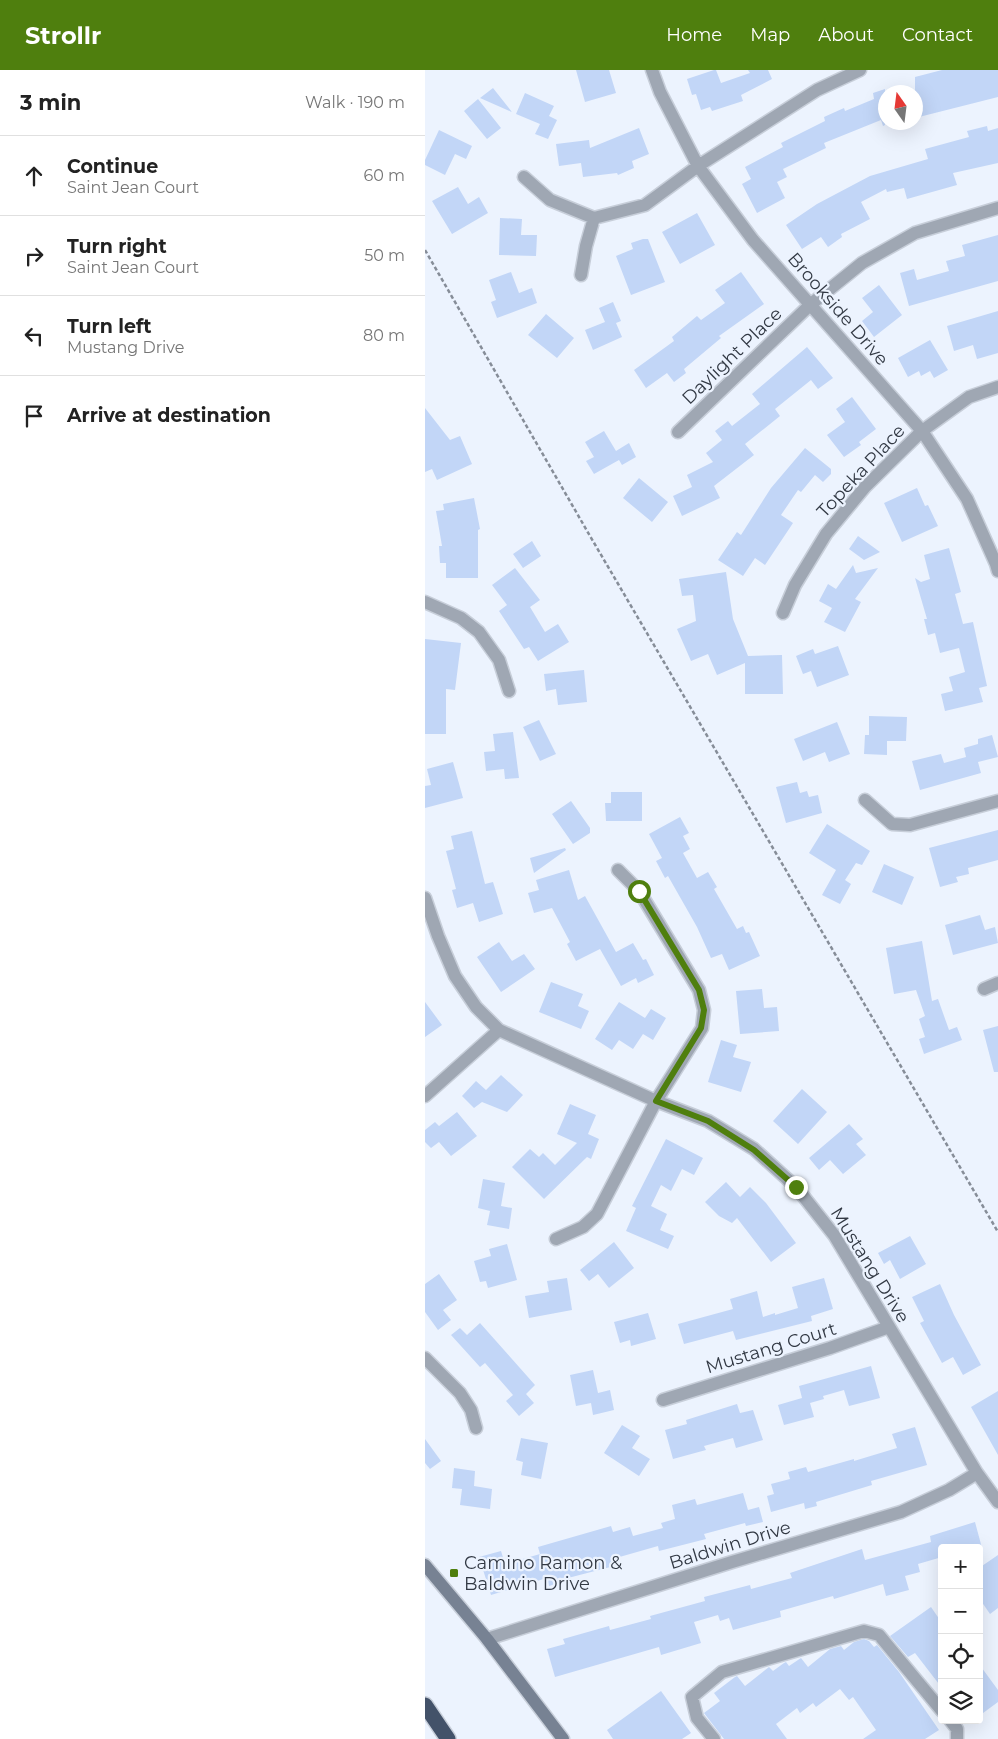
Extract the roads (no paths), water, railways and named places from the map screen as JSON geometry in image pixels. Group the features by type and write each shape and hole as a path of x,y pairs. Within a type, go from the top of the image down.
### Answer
{"highway":[{"path":"425,1705 448,1739"}],"street":[{"name":"Brookside Drive","path":"652,70 660,92 698,166 753,240 922,432 967,500 997,566"},
{"path":"523,177 550,200 594,218 645,205 698,166 817,90 860,70"},
{"name":"Daylight Place","path":"678,432 810,305 862,263 915,233 998,208"},
{"path":"581,275 586,246 594,218"},
{"name":"Topeka Place","path":"783,613 795,585 826,534 865,487 922,432 969,397 998,387"},
{"path":"425,602 461,618 479,632 499,660 509,691"},
{"path":"865,800 892,824 910,825 998,801"},
{"path":"556,1239 583,1227 597,1214 656,1101 701,1028 704,1010 699,990 639,891 617,870"},
{"name":"Mustang Drive","path":"425,898 438,936 455,976 476,1007 499,1030 656,1101 708,1121 754,1150 796,1187 834,1234 977,1473 998,1502"},
{"path":"983,990 998,983"},
{"path":"425,1096 499,1030"},
{"name":"Mustang Court","path":"663,1400 830,1348 889,1327"},
{"path":"425,1358 460,1393 471,1410 476,1428"},
{"name":"Baldwin Drive","path":"487,1639 732,1562 901,1512 949,1490 977,1473"},
{"path":"425,1565 487,1639 563,1739"},
{"path":"714,1739 697,1718 692,1697 722,1672 865,1631 879,1635 938,1706"},
{"path":"953,1724 957,1729 957,1739"}],"place":[{"name":"Camino Ramon & Baldwin Drive","path":"454,1573"}]}
